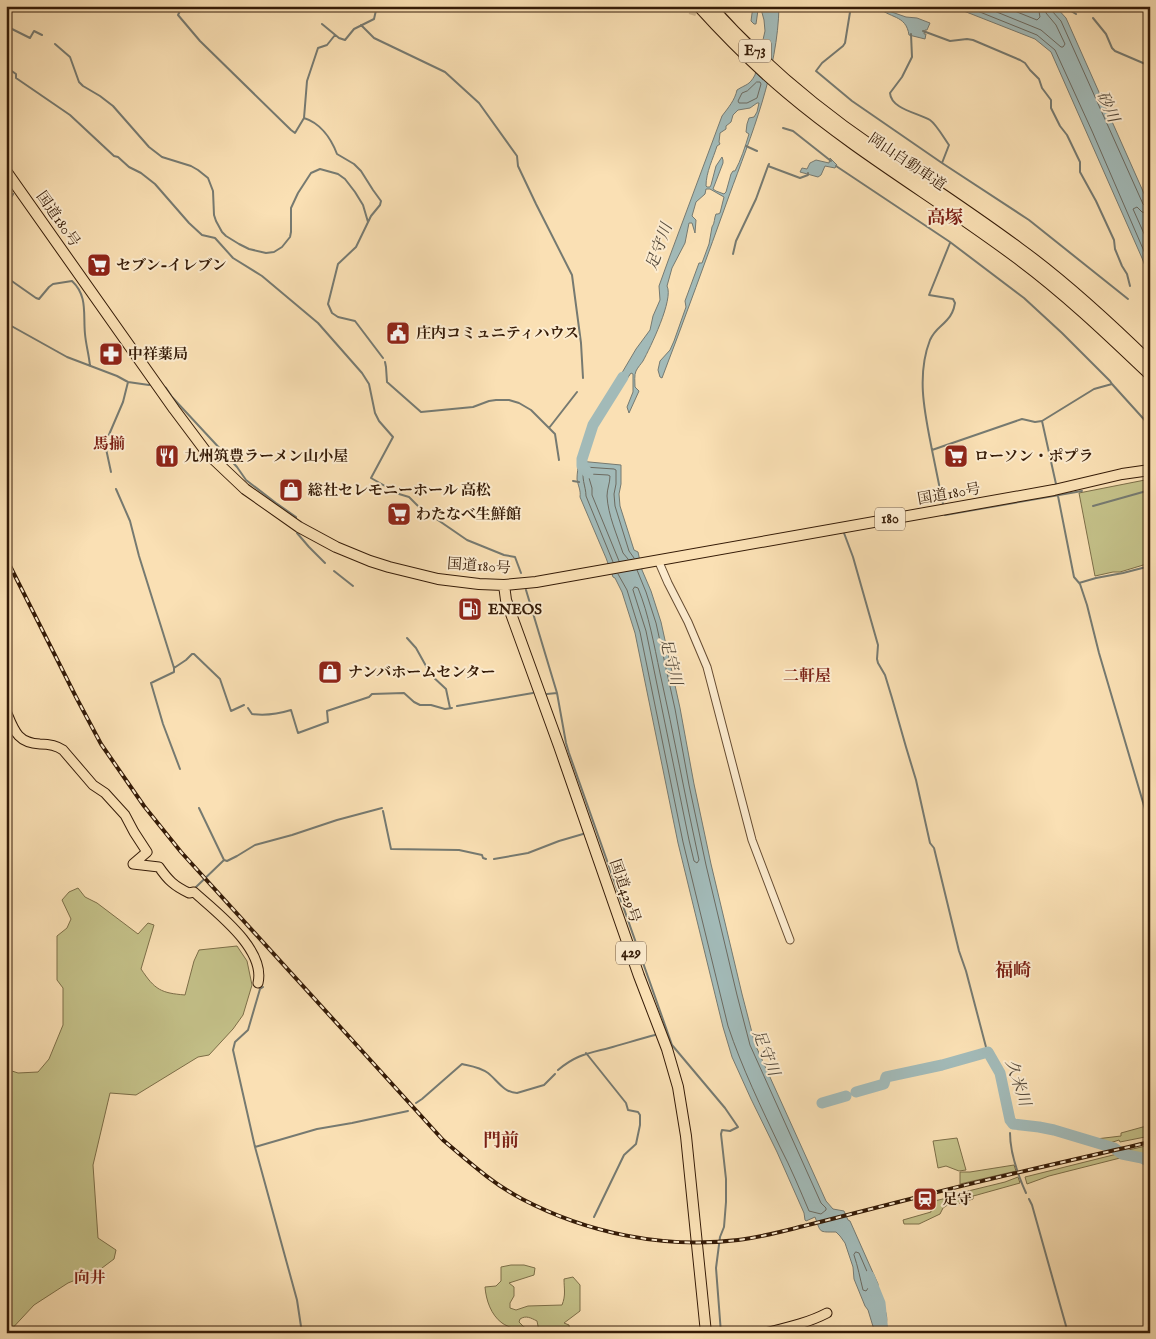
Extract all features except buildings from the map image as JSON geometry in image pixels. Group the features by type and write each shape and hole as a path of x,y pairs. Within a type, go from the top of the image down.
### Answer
{"highway":[{"name":"岡山自動車道","path":"698,6 719,30 760,69 826,112 1020,248 1093,308 1150,362"},
{"name":"岡山自動車道","path":"711,6 789,88 870,157 965,221 1054,286 1150,376"},
{"name":"国道180号","path":"6,171 207,453 244,489 299,527 336,547 370,561 406,572 438,579 479,584 504,585 536,582 1045,492 1122,474 1150,470"},
{"path":"1122,474 1150,464"},
{"name":"国道429号","path":"504,585 506,600 639,976 667,1048 678,1087 686,1136 706,1333"}],"main road":[{"path":"6,711 13,729 20,738 30,743 58,746 93,785 105,793 125,815 147,852 133,864 158,868 176,887 189,893 194,892 242,937 256,959 259,974 258,983"},
{"path":"765,1333 805,1322 826,1313"}],"street":[{"path":"654,560 688,622 707,667 752,840 790,940"}],"shaded area":[{"path":"1150,479 1150,563 1120,572 1095,576 1079,493"},
{"path":"78,888 85,897 97,903 138,934 148,923 154,925 141,969 150,982 159,989 185,995 194,961 199,950 237,946 247,961 252,985 243,1015 209,1055 198,1057 136,1095 110,1093 93,1165 98,1238 116,1250 114,1259 98,1271 68,1283 34,1305 6,1333 6,1069 18,1073 38,1072 49,1059 63,1025 63,988 57,980 57,936 67,928 71,919 62,900 69,892"},
{"path":"1150,1125 1150,1136 1110,1143 1096,1139 1121,1136 1121,1133"},
{"path":"957,1138 966,1170 959,1171 946,1166 938,1168 933,1141"},
{"path":"1150,1145 1150,1153 1140,1154 1124,1151"},
{"path":"1117,1154 1124,1157 1049,1176 1027,1184 1025,1177"},
{"path":"1014,1165 1016,1171 960,1184 960,1172"},
{"path":"1018,1177 1020,1183 973,1196 973,1199 960,1203 949,1204 943,1208 940,1214 919,1224 904,1224 903,1220 931,1212 930,1202"},
{"path":"524,1265 535,1268 534,1275 509,1283 514,1287 514,1296 510,1303 510,1308 516,1310 528,1306 562,1305 564,1279 573,1277 580,1285 580,1311 564,1323 569,1325 570,1332 539,1331 537,1321 526,1317 520,1319 519,1322 529,1329 529,1333 508,1326 498,1320 490,1307 485,1287 496,1286 501,1281 501,1267"}],"water":[{"path":"753,6 779,6 774,55 762,103 662,378 658,370 660,361 670,350 674,341 686,307 685,301 699,263 702,263 709,244 715,216 720,213 724,197 710,189 706,189 705,194 696,202 692,216 696,220 695,233 692,223 689,223 685,243 672,268 667,286 667,301 660,324 643,361 635,373 635,387 639,391 629,413 627,407 633,392 633,374 631,373 620,389 616,391 613,388 636,349 650,330 653,316 660,300 659,286 722,116 733,101 737,90 749,83 755,75 765,31 761,9 758,10 756,24 751,21","holes":["759,103 754,117 749,118 746,132 749,134 737,167 731,174 726,192 724,194 713,189 723,163 722,157 716,166 711,185 707,187 708,171 717,146 720,144 720,133 726,129 726,126 731,122 733,115 738,110 750,108"]},
{"path":"877,6 882,6 883,9 906,17 917,18 930,23 927,30 925,30 925,39 909,35 907,28 901,20"},
{"path":"951,6 1055,6 1066,18 1150,207 1150,279 1051,52 1035,39"},
{"path":"830,158 837,165 835,168 825,166 818,177 800,172 802,168 807,169 810,163 816,160 829,163"},
{"path":"579,461 621,465 620,506 634,550 638,552 642,570 661,622 711,864 755,1044 826,1201 833,1209 844,1211 850,1221 878,1284 878,1289 874,1289 873,1292 885,1309 889,1333 875,1333 868,1310 854,1279 853,1267 845,1243 840,1236 836,1232 821,1230 815,1217 805,1220 804,1213 777,1152 732,1057 678,843 635,633 622,592 613,577 580,497 577,479"}],"waterway":[{"path":"179,6 181,9 178,15 200,41 291,130 295,133 304,118 315,123 332,142 337,154 354,164 361,171 381,201 371,216 356,247 338,264 328,304 332,313 338,317 355,321 383,358"},
{"path":"322,24 339,38 345,40 354,29 374,19 377,6"},
{"path":"851,6 845,43 822,63 816,71 852,101 942,163"},
{"path":"1068,6 1076,14"},
{"path":"1093,18 1106,34 1115,51 1150,66"},
{"path":"361,25 374,38 445,72 479,103 517,156 518,166 572,275 581,343 583,378"},
{"path":"6,26 30,38 34,31 42,35"},
{"path":"923,31 950,41 973,40 1020,60 1039,79 1042,88 1051,100 1051,108 1080,162 1080,172 1114,240 1115,249 1127,274 1130,286"},
{"path":"911,34 912,57 902,77 890,93 895,103 900,107 930,120 937,128 949,145 942,163 1029,220 1128,299"},
{"path":"304,118 307,81 318,48 327,45 335,35"},
{"path":"55,44 70,57 79,82 113,106 149,147 162,157 191,166 208,178 213,191 216,221 222,232 239,244 249,249 266,253 274,252 282,247 290,237 291,208 298,193 311,173 320,169 338,174 345,179 363,205 368,222"},
{"path":"6,67 16,74 16,78 70,115 114,156 155,184 202,235 215,238 233,258 262,276 318,323 362,373 369,384 375,413 379,421 393,437 371,478 399,494 409,497 419,507 467,540 504,555 515,557 521,573"},
{"path":"783,128 793,131 831,161"},
{"path":"746,146 757,151"},
{"path":"769,164 768,166 800,178 808,175 808,173"},
{"path":"733,254 736,241 756,199 768,166"},
{"path":"836,166 950,242 1024,298 1110,381 1112,384 1094,389 1042,421 1056,484"},
{"path":"932,450 923,395 923,367 930,340 950,316 955,303 953,299 929,295 950,243"},
{"path":"6,277 39,299 53,284 72,281 83,299 85,334 90,366"},
{"path":"6,323 67,357 128,382 149,385"},
{"path":"385,362 387,382 421,412 473,407 496,400 509,400 519,403 531,410 555,434 559,460"},
{"name":"足守川","path":"588,473 582,466 582,459 593,425 623,377"},
{"path":"111,472 105,444 123,402 128,382"},
{"path":"1112,384 1150,426"},
{"path":"164,387 237,467 246,480 296,518"},
{"path":"549,428 577,392"},
{"path":"943,504 932,450 1022,419 1035,422 1042,421"},
{"path":"573,481 579,482"},
{"path":"116,489 130,521 174,668 174,672 151,683 163,724 180,769"},
{"path":"1093,506 1150,490"},
{"path":"945,515 1082,491"},
{"path":"1058,496 1074,577 1080,584 1087,605 1099,653 1150,826"},
{"path":"297,533 325,563"},
{"path":"844,533 853,557 878,645 878,663 885,675 916,780 930,843 934,848 959,951 988,1052"},
{"path":"1079,583 1150,566"},
{"path":"334,571 353,586"},
{"path":"526,590 557,693 569,753 672,1045 725,1108 738,1127 730,1131 722,1130 721,1134 726,1179 724,1227 720,1237 716,1268 721,1333"},
{"path":"407,638 416,648 431,675 446,689 450,708"},
{"path":"174,668 194,654 220,679 231,711 244,705"},
{"path":"248,708 252,714 257,715 281,713 291,710 298,733 328,722 327,711 369,697 372,694 404,693 420,705 431,705 445,709 452,708"},
{"path":"457,706 533,693"},
{"path":"547,694 557,693"},
{"path":"199,808 224,860 227,861 255,845 382,808"},
{"path":"383,811 391,849 459,850 482,855 486,859"},
{"path":"494,859 528,853 583,834"},
{"path":"195,888 224,860"},
{"path":"263,987 260,989 248,1030 235,1042 233,1050 255,1147 297,1300 302,1333"},
{"path":"558,1070 570,1061 582,1056 655,1035"},
{"name":"久米川","path":"856,1092 884,1084 886,1077 942,1065 988,1052 1000,1073 1010,1120 1013,1124 1054,1130 1114,1148 1122,1154 1142,1158 1150,1162"},
{"path":"586,1053 626,1103 628,1110 638,1112 640,1115 636,1144 624,1155 594,1217"},
{"path":"416,1103 462,1064 485,1071 504,1089 517,1093 544,1085 555,1074"},
{"name":"久米川","path":"822,1103 846,1096"},
{"path":"255,1147 317,1129 408,1111"},
{"path":"1010,1133 1015,1164 1026,1193"},
{"path":"1029,1199 1068,1333"},
{"name":"足守川","path":"869,1276 880,1303 883,1333"},
{"path":"797,1328 802,1333"}],"tunnel":[{"path":"692,15 695,6"}],"railway":[{"path":"6,558 101,744 144,806 181,852 443,1140 491,1179 522,1199 573,1221 627,1236 682,1242 738,1240 775,1233 976,1182 1150,1142"}],"place":[{"name":"セブン-イレブン","path":"99,265"},
{"name":"庄内コミュニティハウス","path":"398,333"},
{"name":"中祥薬局","path":"111,354"},
{"name":"九州筑豊ラーメン山小屋","path":"167,456"},
{"name":"ローソン・ポプラ","path":"956,456"},
{"name":"総社セレモニーホール 高松","path":"291,490"},
{"name":"わたなべ生鮮館","path":"399,514"},
{"name":"ENEOS","path":"470,609"},
{"name":"ナンバホームセンター","path":"330,672"},
{"name":"足守","path":"925,1199"}],"district":[{"name":"高塚","path":"945,218"},
{"name":"馬揃","path":"109,445"},
{"name":"二軒屋","path":"807,677"},
{"name":"福崎","path":"1013,971"},
{"name":"門前","path":"501,1141"},
{"name":"向井","path":"90,1279"}],"water label":[{"name":"砂川","path":"1107,107"}]}
